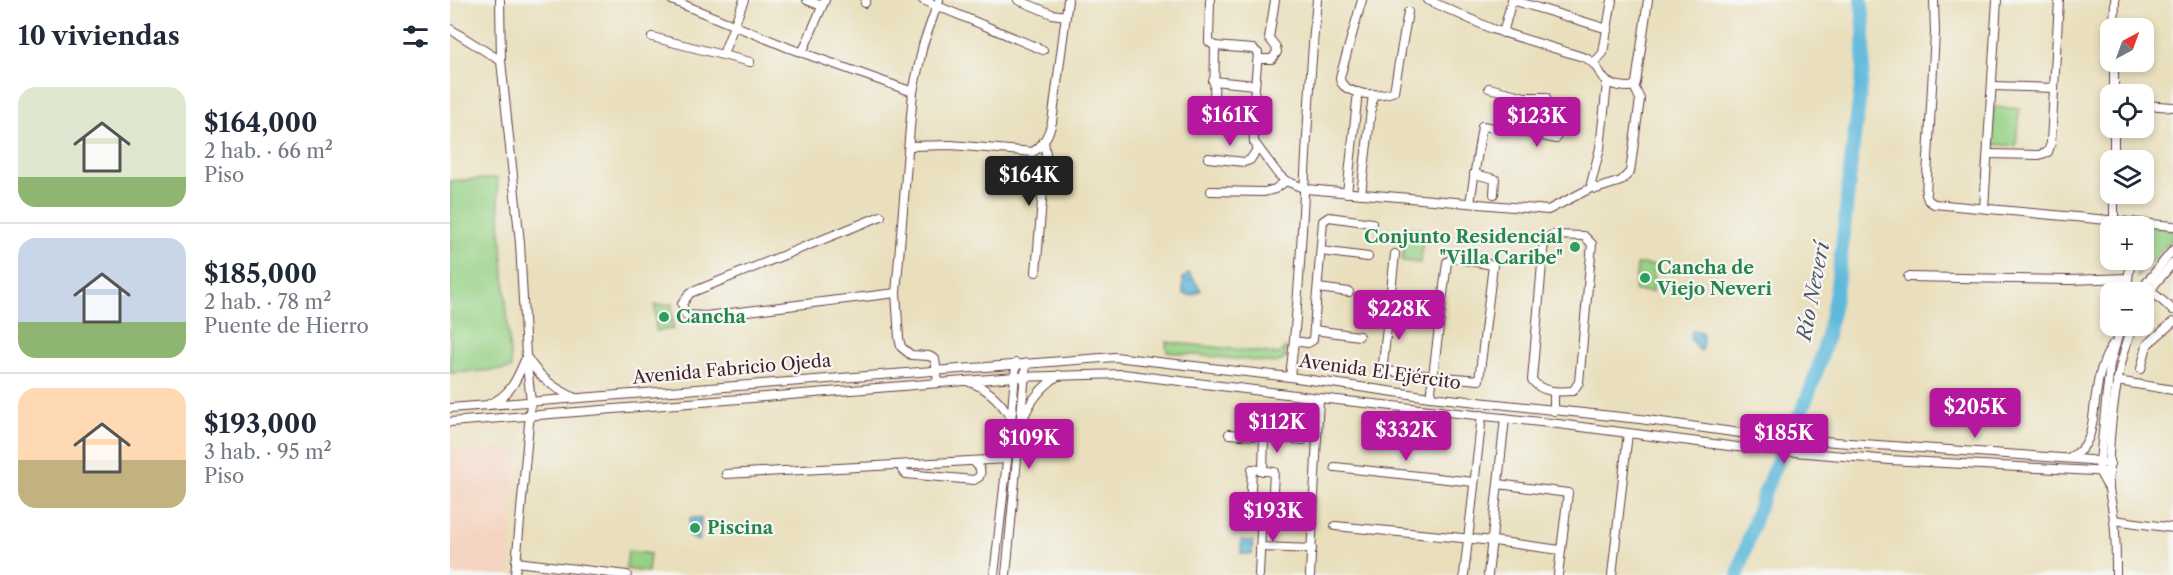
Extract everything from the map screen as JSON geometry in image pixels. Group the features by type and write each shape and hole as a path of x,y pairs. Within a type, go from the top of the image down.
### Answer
{"street":[{"path":"500,0 501,61 520,243 526,356 531,402 515,575"},
{"path":"672,0 802,53 913,92"},
{"path":"723,54 744,0"},
{"path":"802,53 824,3 807,0"},
{"path":"923,0 938,3 1043,50"},
{"path":"1018,0 1052,14 1066,16"},
{"path":"909,146 951,145 1033,152 1044,141 1052,122 1068,0"},
{"path":"1210,0 1209,42 1215,46 1253,48 1257,52 1252,135 1258,148 1286,181 1306,189 1548,210 1593,187 1604,188 1622,181 1629,175 1640,99 1634,86 1648,0"},
{"path":"1258,59 1272,59 1277,52 1269,38 1275,0"},
{"path":"1290,377 1306,189 1305,154 1317,0"},
{"path":"1362,0 1340,77 1344,88 1358,92 1373,94 1394,91 1408,12"},
{"path":"1428,0 1503,33 1582,56 1594,63 1608,84 1600,148 1591,184 1593,187"},
{"path":"1503,33 1512,0 1608,29"},
{"path":"1594,63 1603,52 1612,0"},
{"path":"1934,0 1935,33 1926,194 1928,200 1934,204 2100,219"},
{"path":"1984,208 1997,0"},
{"path":"1989,154 2038,155 2048,152 2051,143 2058,0"},
{"path":"2114,18 2115,0"},
{"path":"938,3 923,45 913,92 896,293 901,347 911,355 932,356 935,359 938,383"},
{"path":"450,29 501,61"},
{"path":"652,37 750,62"},
{"path":"1215,46 1212,100 1216,106 1253,110"},
{"path":"1213,81 1255,85"},
{"path":"1608,84 1634,86"},
{"path":"1993,86 2054,88"},
{"path":"1489,88 1525,97 1546,98"},
{"path":"1347,193 1358,92"},
{"path":"1361,194 1373,94"},
{"path":"1524,132 1525,97"},
{"path":"2154,106 2173,107"},
{"path":"1470,203 1482,126 1556,139"},
{"path":"1036,272 1046,154 1044,141"},
{"path":"1208,158 1244,162 1250,160 1258,148"},
{"path":"1474,174 1495,179 1494,194"},
{"path":"1211,191 1264,192 1275,189 1286,181"},
{"path":"881,216 690,293 682,304 686,315 706,316 896,293"},
{"path":"1294,341 1311,342 1314,330 1323,221 1326,218 1372,223"},
{"path":"2154,225 2173,226"},
{"path":"1552,235 1584,236 1592,244 1579,382 1573,391 1554,392 1540,387 1532,380 1544,241 1552,235"},
{"path":"2147,282 2173,250"},
{"path":"1321,251 1368,257"},
{"path":"1395,254 1384,369 1433,376 1479,380 1493,265 1453,258 1448,262 1433,376 1430,397"},
{"path":"2154,287 2173,263"},
{"path":"2127,282 2129,270"},
{"path":"1908,278 2058,280 2128,278"},
{"path":"1318,288 1349,292"},
{"path":"2154,294 2173,310"},
{"path":"2141,369 2147,345 2173,322"},
{"path":"1314,330 1359,336"},
{"path":"2067,458 2078,454 2090,436 2100,371 2116,336"},
{"path":"2109,489 2099,466 2110,364 2118,336"},
{"path":"2116,575 2114,520 2109,489 2110,468 2117,381 2129,336"},
{"path":"526,356 544,380 576,399"},
{"path":"486,406 510,390 517,380 526,356"},
{"name":"Avenida El Ejército","path":"1016,363 1132,357 1430,397 1740,433 1932,449"},
{"path":"1044,375 1038,372 1038,368 1046,362"},
{"path":"1016,363 1019,376 1019,435"},
{"name":"Avenida Fabricio Ojeda","path":"450,408 1016,363"},
{"path":"994,575 1011,418 1019,376 1026,363"},
{"name":"Avenida El Ejército","path":"1019,376 1123,374 1737,447 1931,463"},
{"path":"1006,575 1021,422 1032,400 1049,382 1060,375"},
{"name":"Avenida Fabricio Ojeda","path":"450,422 1019,376"},
{"path":"966,381 988,390 997,398 1011,418"},
{"path":"2117,381 2173,390"},
{"path":"1554,392 1554,411"},
{"path":"1311,575 1319,398"},
{"path":"1464,575 1482,415"},
{"path":"1488,575 1505,418"},
{"path":"1612,575 1628,433"},
{"path":"1228,434 1303,440"},
{"path":"1263,471 1264,437"},
{"path":"2099,466 1931,463 1932,449 2067,458 2110,468"},
{"path":"726,474 1007,459"},
{"path":"905,465 902,470 906,474 974,480 981,472 973,461"},
{"path":"1335,467 1474,482"},
{"path":"1252,469 1275,472 1272,510 1262,509 1250,508 1252,469"},
{"path":"1498,484 1569,494 1558,575"},
{"path":"1259,575 1262,509"},
{"path":"2114,520 2173,528"},
{"path":"1335,526 1560,550"},
{"path":"1260,547 1312,549"},
{"path":"516,562 627,575"}],"shaded area":[{"path":"508,447 517,455 509,575 450,575 450,451"}],"green space":[{"path":"1994,107 2019,109 2016,146 1991,144"},
{"path":"497,178 511,369 450,373 450,181"},
{"path":"2154,227 2173,229 2173,238 2154,259"},
{"path":"1406,228 1424,230 1420,263 1402,261"},
{"name":"Cancha de Viejo Neveri","path":"1637,264 1654,265 1653,292 1635,291"},
{"path":"2137,270 2143,270 2137,277"},
{"name":"Cancha","path":"672,304 673,329 656,331 655,305"},
{"path":"1166,342 1278,354 1285,348 1285,359 1276,363 1167,352"},
{"path":"628,551 650,554 648,572 626,569"}],"water":[{"path":"1189,273 1201,290 1197,294 1183,293 1183,278"},
{"path":"1694,330 1702,332 1702,350 1700,351 1690,338"},
{"name":"Piscina","path":"690,518 701,518 699,541 689,537"},
{"path":"1241,540 1253,541 1252,554 1241,554"}],"waterway":[{"name":"Río Neverí","path":"1738,575 1766,488 1812,385 1835,300 1864,58 1861,0"}],"place":[{"name":"Conjunto Residencial \"Villa Caribe\"","path":"1575,247"},
{"name":"Cancha de Viejo Neveri","path":"1645,278"},
{"name":"Cancha","path":"664,317"},
{"name":"Piscina","path":"695,528"}]}
